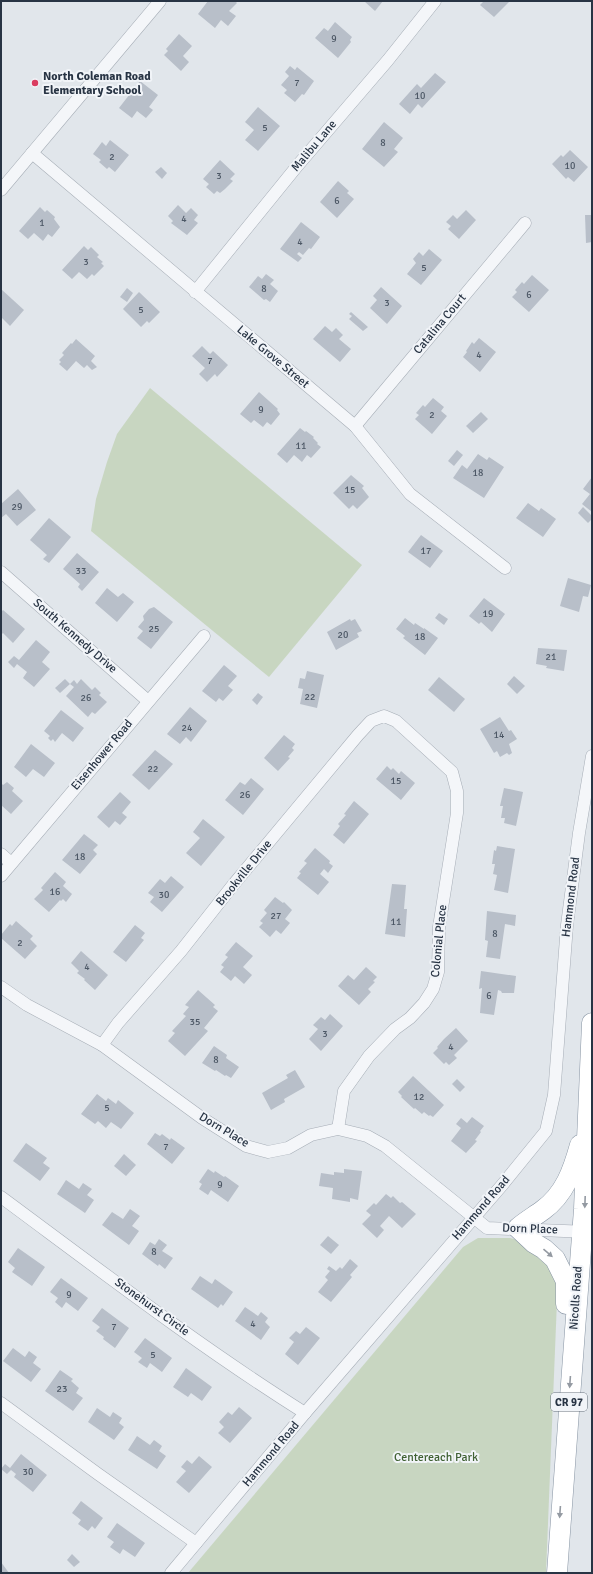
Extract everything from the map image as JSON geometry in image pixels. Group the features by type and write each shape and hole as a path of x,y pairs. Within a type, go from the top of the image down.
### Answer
{"highway":[{"name":"Nicolls Road","path":"556,1573 572,1356 587,1232 584,1209 592,1023"},
{"path":"572,1356 566,1308 566,1281 555,1259 544,1249 534,1243 518,1228 544,1210 556,1198 566,1184 574,1166 588,1120"}],"street":[{"path":"1,190 160,1"},
{"name":"Malibu Lane","path":"195,292 298,165 388,60 435,1"},
{"name":"Lake Grove Street","path":"32,153 355,426 410,494 505,568"},
{"name":"Catalina Court","path":"355,426 525,223"},
{"name":"South Kennedy Drive","path":"1,572 148,701"},
{"name":"Eisenhower Road","path":"1,876 204,636"},
{"name":"Brookville Drive","path":"102,1045 118,1023 181,951 233,885 358,736 372,721 384,716 396,721"},
{"name":"Colonial Place","path":"338,1129 344,1091 369,1056 395,1029 410,1018 424,1003 433,989 438,972 439,927 458,812 457,791 452,772 396,721"},
{"name":"Hammond Road","path":"171,1573 503,1184 546,1131 554,1095 567,925 579,833 592,756"},
{"path":"1,854 11,863"},
{"name":"Dorn Place","path":"1,987 28,1005 102,1045 202,1118 246,1146 268,1152 288,1148 311,1135 338,1129 368,1136 385,1146 487,1228 518,1228 587,1232"},
{"name":"Stonehurst Circle","path":"1,1197 119,1284 236,1367 306,1413"},
{"path":"1,1403 196,1543"}],"green space":[{"path":"150,388 362,565 269,677 91,531 96,499 117,434"},
{"name":"Centereach Park","path":"478,1238 510,1238 525,1242 558,1276 546,1573 188,1573 463,1247"}],"building":[{"path":"208,1 235,1 237,3 229,11 236,16 228,26 221,20 215,28 198,14"},
{"path":"364,1 383,1 375,11"},
{"path":"484,1 510,1 494,17 480,5"},
{"path":"335,22 352,37 350,40 351,42 338,58 315,38 324,28 328,31"},
{"path":"179,34 192,46 183,56 189,62 181,71 164,55 168,51 166,49"},
{"path":"290,66 295,70 297,67 314,81 304,95 302,94 295,102 284,93 287,90 281,85 289,76 285,72"},
{"path":"435,73 446,82 422,108 418,104 410,114 399,104 417,84 421,88"},
{"path":"140,81 158,95 149,107 153,110 146,118 137,111 132,118 119,108"},
{"path":"258,107 280,126 258,151 245,140 254,130 245,122"},
{"path":"384,122 403,138 394,149 398,152 384,167 362,149"},
{"path":"110,140 129,155 115,172 109,167 107,169 99,162 101,160 93,154 102,142 106,146"},
{"path":"570,150 588,167 574,182 568,177 566,179 552,164 561,155 563,157"},
{"path":"220,160 235,174 230,179 233,181 225,189 220,193 217,191 214,194 206,187 209,184 203,179"},
{"path":"161,167 167,173 162,179 155,172"},
{"path":"338,181 349,191 347,193 354,199 337,218 320,202"},
{"path":"178,205 186,213 191,208 198,215 194,220 198,223 187,235 171,223 173,221 168,216"},
{"path":"40,207 45,212 47,210 55,217 54,219 60,227 52,237 48,234 43,241 34,233 28,239 19,231"},
{"path":"466,210 476,220 459,239 448,229 451,226 446,222 453,215 457,219"},
{"path":"585,215 592,215 592,242 586,243"},
{"path":"301,222 320,237 311,249 309,248 303,255 299,252 297,254 302,258 298,262 280,249"},
{"path":"84,246 88,250 91,247 99,255 97,257 103,262 101,263 104,266 94,276 92,274 87,279 79,272 72,279 62,270"},
{"path":"429,249 442,260 421,285 407,274 416,263 413,259 419,252 423,256"},
{"path":"266,274 274,280 270,284 278,291 270,302 266,299 264,300 249,287 258,276 262,279"},
{"path":"532,275 549,290 529,312 512,297 517,292 515,290 522,282 524,284"},
{"path":"381,287 402,306 387,324 370,308 377,300 373,296"},
{"path":"127,288 133,293 127,302 120,297"},
{"path":"1,289 24,310 10,326 1,317"},
{"path":"139,292 160,312 149,323 147,321 141,327 123,309"},
{"path":"351,312 368,327 363,331 349,319 352,316 349,314"},
{"path":"325,326 332,332 336,328 343,335 339,339 351,349 340,362 313,339"},
{"path":"479,338 496,352 480,372 463,357 472,342 474,344"},
{"path":"76,339 95,356 91,361 97,367 92,370 87,365 84,368 76,361 67,371 59,364 61,362 59,360 64,355 62,353"},
{"path":"202,346 210,354 213,351 228,365 217,377 215,374 207,382 199,374 205,368 192,356"},
{"path":"259,392 278,409 277,410 280,414 271,425 267,422 263,427 254,420 251,423 240,414"},
{"path":"433,398 444,407 441,411 447,416 432,434 415,419 419,415 416,413 423,405 425,407"},
{"path":"481,412 488,419 473,433 466,426"},
{"path":"300,428 314,437 313,438 318,443 317,444 321,447 311,458 307,455 302,462 294,455 287,463 277,454"},
{"path":"457,450 463,455 454,466 448,461"},
{"path":"478,454 487,460 489,457 504,467 484,498 453,478 462,465 467,469"},
{"path":"351,475 364,486 362,488 369,497 357,509 353,505 349,509 333,493"},
{"path":"592,477 592,512 582,504 590,494 583,489"},
{"path":"18,489 36,510 17,526 6,514 1,518 1,504"},
{"path":"528,503 539,511 541,508 556,519 543,537 516,518"},
{"path":"583,507 592,516 592,519 588,523 578,513"},
{"path":"49,518 71,537 49,563 43,559 47,555 30,540"},
{"path":"421,535 443,551 430,568 408,552"},
{"path":"77,553 99,572 82,591 78,587 80,584 63,569"},
{"path":"568,578 591,585 588,597 583,596 579,612 560,606"},
{"path":"107,588 118,597 123,593 134,602 117,622 95,603"},
{"path":"484,598 505,614 492,632 481,622 479,624 469,616"},
{"path":"154,607 173,622 151,649 137,638 143,631 138,627 144,620 143,616 149,609"},
{"path":"3,610 25,629 13,643 3,633 1,635 1,612"},
{"path":"439,613 448,619 444,625 435,618"},
{"path":"405,618 414,625 415,623 438,638 425,655 403,638 405,636 396,629"},
{"path":"350,619 351,621 355,619 362,631 357,633 359,637 336,650 327,632"},
{"path":"36,640 50,652 42,662 50,669 34,687 23,678 27,672 17,664 14,668 8,662 14,656 19,660"},
{"path":"538,648 567,650 564,671 546,668 547,666 536,664"},
{"path":"224,665 237,676 228,686 233,690 223,701 219,698 216,702 202,691"},
{"path":"307,671 324,675 317,708 300,704 303,689 298,688 300,678 305,679"},
{"path":"514,676 525,686 517,694 507,684"},
{"path":"439,677 465,699 454,712 428,690"},
{"path":"65,679 70,684 60,693 55,688"},
{"path":"81,679 92,690 95,687 101,693 99,695 107,702 95,714 92,712 88,717 66,696 74,687 70,684 74,680 77,684"},
{"path":"258,693 263,697 257,705 252,700"},
{"path":"190,707 207,721 191,742 186,737 180,744 167,734"},
{"path":"61,710 84,728 73,742 62,733 55,742 53,739 51,741 48,738 50,736 44,731"},
{"path":"500,717 509,731 511,730 517,739 509,744 512,753 509,755 507,753 500,757 497,751 494,753 480,729"},
{"path":"284,735 295,744 292,748 294,750 288,757 290,758 278,771 264,758"},
{"path":"31,744 55,763 44,777 33,769 26,777 14,767"},
{"path":"155,750 173,764 149,790 132,775"},
{"path":"387,766 391,770 393,768 399,774 401,771 415,783 401,800 376,779"},
{"path":"251,778 264,789 243,815 225,800 240,782 245,785"},
{"path":"7,782 14,788 12,791 23,801 11,814 1,805 1,783 3,785"},
{"path":"504,788 523,792 516,826 504,823 505,818 501,818 503,806 500,806"},
{"path":"120,792 131,802 122,813 127,817 120,825 115,821 109,828 97,817"},
{"path":"354,801 369,814 344,844 333,835 340,826 338,824 346,815 344,814"},
{"path":"203,819 225,837 201,866 186,853 200,838 193,832"},
{"path":"84,834 98,845 93,850 97,854 80,874 62,860"},
{"path":"497,846 515,849 508,893 494,890 497,875 493,874 495,864 492,864 494,850 496,851"},
{"path":"315,848 330,861 329,863 333,866 328,873 324,869 320,874 329,882 318,895 297,878 301,873 299,872 307,863 304,861"},
{"path":"55,872 66,882 63,886 72,894 66,902 63,899 61,901 60,900 49,912 34,899 43,890 41,888"},
{"path":"171,876 184,887 162,912 150,902 154,897 148,893 160,879 165,883"},
{"path":"392,884 406,885 404,909 407,909 405,937 385,934"},
{"path":"275,897 283,903 284,902 292,910 285,919 290,923 281,934 276,930 270,937 259,927 263,923 260,921 267,913 264,910"},
{"path":"487,911 516,915 515,926 505,924 500,959 486,957 488,941 485,940"},
{"path":"16,921 33,936 30,939 37,946 25,959 1,938 1,935 10,924 12,926"},
{"path":"135,925 145,933 141,938 144,940 126,962 113,952"},
{"path":"236,942 253,956 243,967 252,975 244,984 235,976 231,981 220,972 224,967 221,965 228,957 225,955"},
{"path":"81,951 108,975 95,990 77,973 79,971 71,963"},
{"path":"366,967 377,977 373,981 375,982 368,989 371,992 359,1005 338,986 348,975 354,980"},
{"path":"481,971 516,976 514,993 502,993 498,990 494,1015 480,1013 482,988 479,989"},
{"path":"198,990 215,1005 213,1007 218,1011 204,1028 208,1031 185,1056 168,1041 175,1033 172,1031 186,1016 183,1014 189,1007 185,1005"},
{"path":"330,1014 343,1026 321,1051 309,1039 318,1029 313,1025 321,1017 325,1020"},
{"path":"456,1028 468,1041 454,1055 457,1058 449,1065 446,1062 444,1064 433,1053 444,1039"},
{"path":"214,1046 227,1055 226,1058 239,1067 231,1078 202,1063"},
{"path":"295,1070 305,1087 284,1099 285,1102 271,1110 262,1093 288,1078 286,1075"},
{"path":"413,1076 444,1105 433,1117 424,1112 422,1114 415,1108 414,1109 401,1097 402,1096 398,1092"},
{"path":"457,1079 465,1087 460,1092 452,1084"},
{"path":"97,1094 106,1101 108,1098 116,1104 118,1100 134,1113 121,1129 111,1122 106,1128 98,1121 95,1124 81,1114"},
{"path":"472,1117 484,1126 475,1140 477,1141 466,1153 451,1141 461,1128 456,1124 461,1118 467,1123"},
{"path":"155,1133 160,1136 162,1134 170,1140 171,1138 185,1148 172,1164 147,1144"},
{"path":"26,1143 47,1158 43,1163 50,1168 40,1181 13,1161"},
{"path":"124,1154 136,1165 126,1176 114,1166"},
{"path":"208,1169 214,1173 215,1171 224,1177 225,1176 239,1186 228,1202 211,1190 208,1195 199,1189 202,1184 199,1182"},
{"path":"344,1169 362,1171 358,1200 350,1198 350,1202 332,1199 333,1188 319,1186 321,1173 334,1175 334,1172 344,1173"},
{"path":"66,1180 79,1189 83,1183 92,1189 87,1195 94,1200 85,1213 57,1194"},
{"path":"386,1194 391,1198 393,1196 400,1203 402,1202 416,1214 402,1228 389,1216 380,1226 384,1230 377,1238 362,1224 371,1215 366,1211 374,1203 376,1205"},
{"path":"130,1209 140,1216 132,1226 139,1231 129,1245 102,1225 112,1212 123,1219"},
{"path":"328,1236 339,1245 331,1254 320,1245"},
{"path":"159,1239 167,1245 162,1251 173,1258 165,1269 159,1264 158,1266 142,1254 150,1242 155,1245"},
{"path":"18,1248 45,1267 32,1286 12,1272 15,1268 8,1262"},
{"path":"350,1259 358,1266 350,1275 352,1277 331,1302 318,1292 328,1280 325,1277 330,1271 327,1269 329,1266 336,1271 340,1267 342,1269"},
{"path":"200,1276 212,1284 215,1279 233,1292 223,1306 221,1304 218,1308 191,1289"},
{"path":"61,1278 88,1298 78,1311 66,1302 62,1308 55,1302 58,1298 50,1292"},
{"path":"245,1307 258,1316 261,1312 268,1318 265,1322 270,1327 261,1340 235,1321"},
{"path":"102,1308 129,1328 115,1348 103,1339 104,1337 96,1331 100,1327 92,1321"},
{"path":"306,1327 320,1338 298,1365 285,1354 294,1342 289,1338 296,1331 300,1334"},
{"path":"145,1338 172,1358 162,1372 150,1363 147,1368 138,1362 142,1358 134,1352"},
{"path":"13,1348 25,1357 29,1351 37,1357 33,1363 41,1369 31,1382 3,1361"},
{"path":"186,1368 212,1387 202,1401 191,1393 188,1397 173,1387"},
{"path":"60,1370 73,1379 71,1381 79,1388 76,1393 83,1398 73,1411 45,1391"},
{"path":"239,1407 252,1418 230,1443 218,1433 224,1427 219,1422 228,1412 232,1415"},
{"path":"97,1408 110,1417 113,1412 122,1418 119,1423 124,1427 114,1440 88,1422"},
{"path":"137,1436 150,1445 154,1440 162,1446 159,1451 166,1456 157,1469 128,1450"},
{"path":"21,1454 47,1475 33,1492 14,1477 16,1474 11,1470 7,1474 1,1469 5,1464 10,1468"},
{"path":"199,1456 212,1467 189,1493 176,1482 186,1471 181,1467 187,1460 192,1464"},
{"path":"81,1501 103,1518 95,1529 92,1526 88,1531 78,1524 81,1520 72,1513"},
{"path":"117,1523 145,1543 135,1557 123,1549 120,1554 110,1547 114,1542 107,1537"},
{"path":"72,1554 80,1562 74,1567 67,1560"},
{"path":"1,1562 9,1573 1,1573"}],"place":[{"name":"North Coleman Road Elementary School","path":"35,83"}]}
